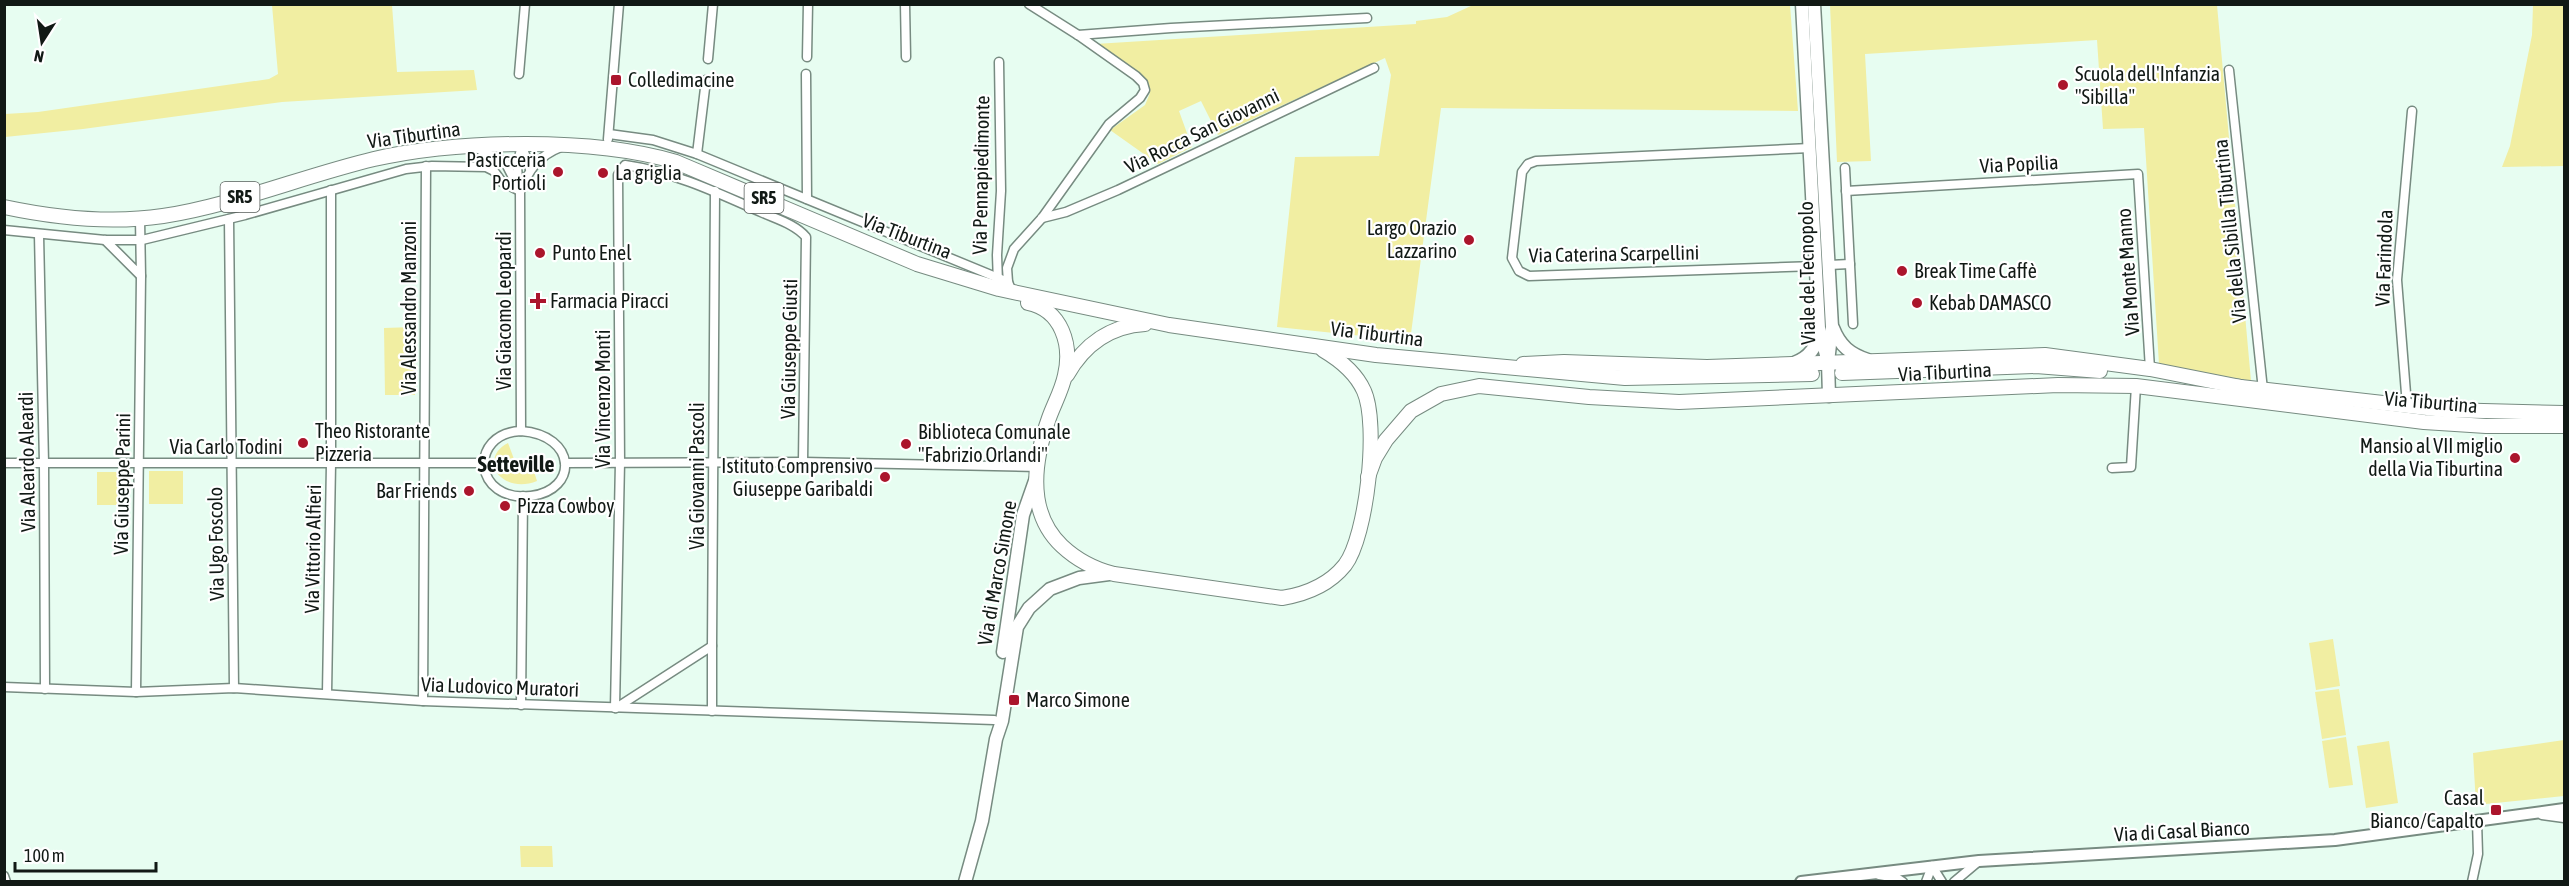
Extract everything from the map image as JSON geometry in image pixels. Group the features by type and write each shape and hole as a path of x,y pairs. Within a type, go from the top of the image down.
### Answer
{"main road":[{"name":"Viale del Tecnopolo","path":"1802,4 1819,328 1828,362"},
{"name":"Viale del Tecnopolo","path":"1814,4 1832,327 1828,362"},
{"name":"Via Tiburtina","path":"4,207 78,218 140,219 199,208 376,159 421,151 472,146 522,145 606,148 647,154 676,162 917,264 1169,325 1492,367 1634,379 1812,374"},
{"name":"Via di Marco Simone","path":"917,264 932,274 960,284 1048,310 1053,314 1063,333 1067,358 1063,382 1044,432 1037,472 1023,515 994,720 996,740"},
{"name":"Via di Marco Simone","path":"1063,382 1079,357 1100,337 1130,325 1169,325"},
{"path":"1832,327 1839,342 1846,349 1868,360"},
{"path":"1794,363 1806,357 1814,348 1819,328"},
{"path":"1037,472 1041,513 1047,528 1057,541 1082,562 1097,570 1267,597 1301,595 1333,578 1346,564 1355,548 1368,477 1371,419 1364,392 1353,374 1336,358 1310,345"},
{"path":"1492,367 1554,362 1666,367 2045,355 2150,369 2241,387"},
{"path":"1828,362 1829,396"},
{"name":"Via Tiburtina","path":"1842,373 2053,367 2408,406 2465,411 2565,413"},
{"name":"Via Tiburtina","path":"1368,477 1375,458 1386,440 1411,411 1425,401 1461,388 1479,386 1589,398 1679,402 2058,385 2136,386 2424,422 2486,426 2565,426"},
{"name":"Via di Marco Simone","path":"965,882 982,821 996,740 1002,721 1014,636 1029,608 1038,597 1062,582 1092,575 1114,574"}],"street":[{"path":"519,74 525,4"},
{"path":"606,148 619,4"},
{"path":"708,59 713,4"},
{"path":"807,57 808,4"},
{"path":"905,4 906,57"},
{"path":"609,134 653,140 697,154 807,199 1006,287 1010,254 1042,218 1109,124 1140,98 1144,90 1139,78 1029,4"},
{"path":"1078,35 1171,27 1367,18"},
{"name":"Via Pennapiedimonte","path":"999,62 1001,191 1006,287"},
{"name":"Via Rocca San Giovanni","path":"1042,218 1066,212 1118,190 1374,68"},
{"name":"Via della Sibilla Tiburtina","path":"2229,69 2263,390"},
{"path":"806,74 807,199"},
{"path":"697,154 706,80"},
{"name":"Via Farindola","path":"2408,406 2397,289 2404,184 2412,111"},
{"path":"522,145 530,169"},
{"name":"Via Giacomo Leopardi","path":"521,431 517,166 522,145"},
{"path":"472,146 503,160 510,168 519,188"},
{"path":"519,188 530,169 545,154 564,146"},
{"name":"Via Caterina Scarpellini","path":"1810,148 1536,161 1522,172 1512,258 1516,269 1529,276 1816,266"},
{"name":"Via Vincenzo Monti","path":"615,708 620,462 618,175 625,165 666,172 715,191"},
{"path":"4,230 105,240 142,240 229,219 390,172 426,166 486,167 494,171 501,182 519,188"},
{"name":"Via Alessandro Manzoni","path":"423,701 426,166"},
{"path":"1845,168 1853,324"},
{"name":"Via Popilia","path":"1846,190 2138,174"},
{"name":"Via Monte Manno","path":"2138,174 2150,369"},
{"name":"Via Vittorio Alfieri","path":"327,693 331,464 331,190"},
{"name":"Via Giuseppe Giusti","path":"715,191 785,223 806,237 803,462"},
{"name":"Via Giovanni Pascoli","path":"712,711 715,191"},
{"name":"Via Giuseppe Parini","path":"136,692 142,240 140,219"},
{"name":"Via Ugo Foscolo","path":"229,219 234,688"},
{"name":"Via Aleardo Aleardi","path":"39,235 44,463 45,688"},
{"path":"105,240 141,276"},
{"path":"1829,265 1850,264"},
{"path":"2112,468 2131,467 2136,386"},
{"path":"521,431 538,433 555,442 561,450 565,463 561,477 552,488 540,494 523,496 506,494 491,484 486,476 484,463 487,452 495,441 506,434 521,431"},
{"path":"565,463 803,462 1037,472"},
{"name":"Via Carlo Todini","path":"4,463 484,463"},
{"path":"521,705 523,496"},
{"path":"615,708 712,646"},
{"name":"Via Ludovico Muratori","path":"4,687 136,692 234,688 423,701 994,720"},
{"name":"Via di Casal Bianco","path":"1801,882 1979,861 2336,840 2565,809"},
{"path":"2524,815 2565,818"},
{"path":"2472,882 2478,854 2477,821"},
{"path":"1954,882 1979,861"},
{"path":"1926,882 1932,866"},
{"path":"1932,866 1942,882"},
{"path":"1864,873 1897,878 1903,882"},
{"path":"4,876 6,882"}],"shaded area":[{"path":"272,5 392,5 397,72 474,70 477,90 282,102 83,129 5,137 5,114 38,112 269,79 278,74"},
{"path":"1473,5 1790,5 1798,111 1441,108 1410,341 1277,327 1295,157 1379,156 1391,75 1385,58 1218,135 1201,101 1179,111 1192,147 1158,164 1110,130 1145,105 1150,93 1095,44 1416,24 1416,21 1447,17"},
{"path":"1830,5 2217,5 2251,381 2159,364 2144,128 2103,129 2097,40 1865,54 1871,161 1837,162"},
{"path":"2533,5 2564,5 2564,166 2502,167 2510,146 2532,35"},
{"path":"414,327 415,395 385,395 384,328"},
{"path":"508,443 514,459 530,459 537,481 515,484 505,480 496,472 494,463 496,455 500,448"},
{"path":"149,471 183,471 183,504 149,504"},
{"path":"97,472 122,472 128,476 128,505 97,505"},
{"path":"2333,639 2340,686 2316,690 2309,643"},
{"path":"2339,689 2346,735 2322,739 2315,692"},
{"path":"2346,737 2353,785 2329,788 2322,741"},
{"path":"2564,740 2564,796 2476,805 2473,753"},
{"path":"2389,741 2398,803 2366,808 2357,746"},
{"path":"520,846 552,846 553,867 521,867"}],"place":[{"name":"Colledimacine","path":"616,80"},
{"name":"Scuola dell'Infanzia \"Sibilla\"","path":"2063,85"},
{"name":"Pasticceria Portioli","path":"558,172"},
{"name":"La griglia","path":"603,173"},
{"name":"Largo Orazio Lazzarino","path":"1469,240"},
{"name":"Punto Enel","path":"540,253"},
{"name":"Break Time Caffè","path":"1902,271"},
{"name":"Farmacia Piracci","path":"538,301"},
{"name":"Kebab DAMASCO","path":"1917,303"},
{"name":"Theo Ristorante Pizzeria","path":"303,443"},
{"name":"Biblioteca Comunale \"Fabrizio Orlandi\"","path":"906,444"},
{"name":"Mansio al VII miglio della Via Tiburtina","path":"2515,458"},
{"name":"Istituto Comprensivo Giuseppe Garibaldi","path":"885,477"},
{"name":"Bar Friends","path":"469,491"},
{"name":"Pizza Cowboy","path":"505,506"},
{"name":"Marco Simone","path":"1014,700"},
{"name":"Casal Bianco/Capalto","path":"2496,810"}],"district":[{"name":"Setteville","path":"516,464"}]}
